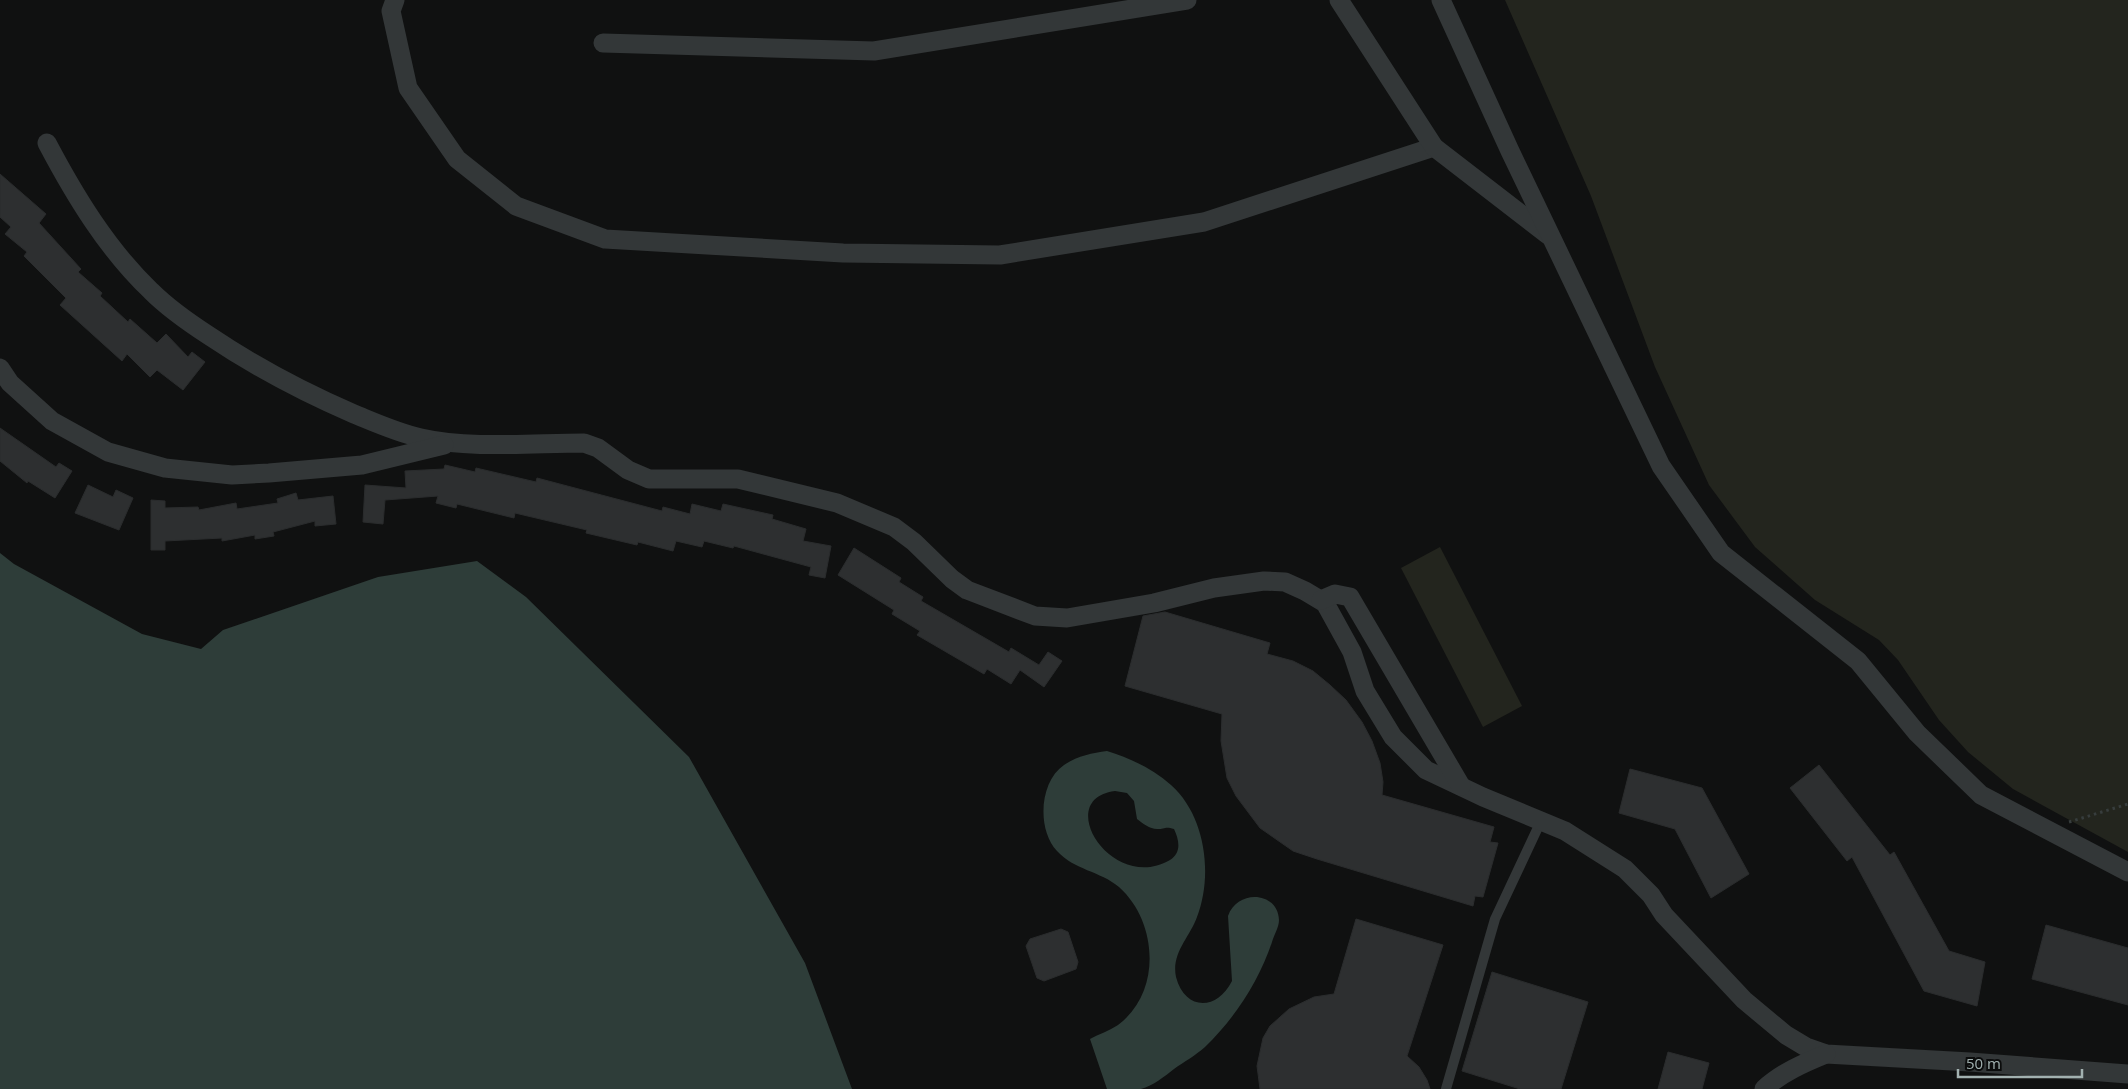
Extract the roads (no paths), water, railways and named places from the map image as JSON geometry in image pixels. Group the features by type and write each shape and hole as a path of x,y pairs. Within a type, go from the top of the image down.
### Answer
{"street":[{"path":"395,0 391,11 408,88 457,159 516,206 605,239 843,253 1000,256 1204,222 1434,147"},
{"path":"603,43 874,52 1187,0"},
{"path":"1339,0 1434,147 1551,237"},
{"path":"1441,0 1551,237 1661,466 1721,553 1858,661 1917,733 1981,796 2128,872"},
{"path":"47,143 66,179 87,212 123,262 151,292 182,318 229,348 312,396 380,425 420,438 453,443 584,443 598,448 628,470 649,479 738,479 837,504 894,527 914,542 952,579 968,590 1035,616 1067,618 1154,603 1214,588 1264,581 1285,582 1306,590 1325,603 1352,652 1366,691 1393,737 1426,770 1566,831 1625,869 1651,895 1664,915 1744,1000 1786,1035 1806,1047 1826,1054 1970,1062 2128,1074"},
{"path":"0,368 10,383 52,421 108,452 165,468 232,475 362,465 453,443"},
{"path":"1321,600 1335,594 1350,597 1461,786"},
{"path":"1764,1089 1793,1069 1826,1054"}],"lane":[{"path":"1446,1089 1495,919 1541,821"}]}
